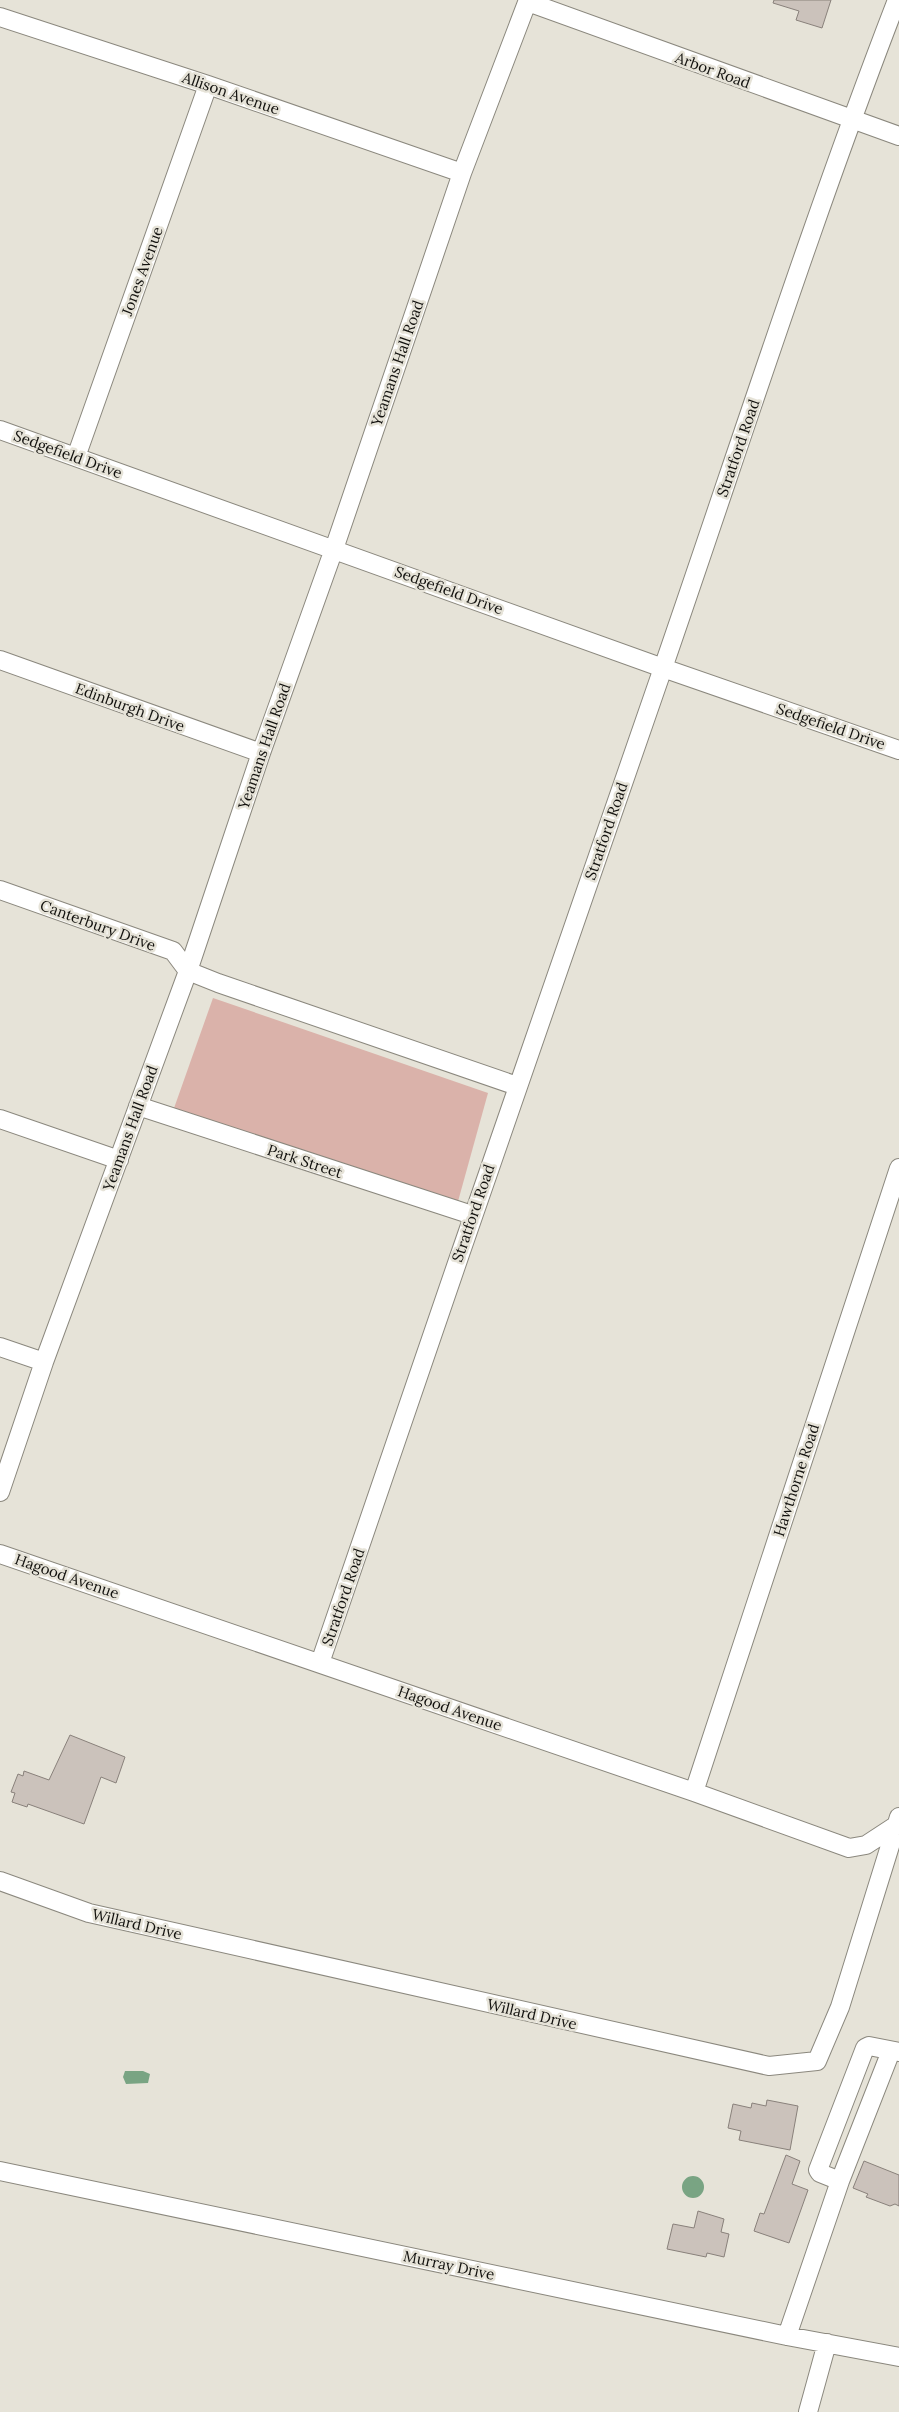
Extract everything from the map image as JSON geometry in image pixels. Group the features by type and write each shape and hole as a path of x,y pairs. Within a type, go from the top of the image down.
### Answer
{"street":[{"name":"Stratford Road","path":"320,1663 472,1215 663,668 850,120 897,0"},
{"name":"Arbor Road","path":"528,1 850,120 899,136"},
{"name":"Yeamans Hall Road","path":"0,1492 44,1362 188,971 261,753 334,549 462,173 528,1"},
{"name":"Allison Avenue","path":"0,17 208,85 462,173"},
{"name":"Jones Avenue","path":"76,457 208,85"},
{"name":"Sedgefield Drive","path":"0,430 663,668 899,750"},
{"name":"Edinburgh Drive","path":"0,660 261,753"},
{"name":"Canterbury Drive","path":"0,890 172,951 188,971"},
{"path":"188,971 517,1086"},
{"name":"Park Street","path":"138,1106 472,1215"},
{"path":"0,1119 119,1160"},
{"name":"Hawthorne Road","path":"694,1792 899,1168"},
{"path":"0,1346 44,1362"},
{"name":"Hagood Avenue","path":"0,1554 694,1792 849,1848 866,1845 897,1822"},
{"name":"Willard Drive","path":"0,1881 89,1912 769,2066 817,2061 840,2007 897,1822"},
{"path":"787,2336 840,2180 895,2052 870,2046 865,2048 818,2170 820,2173 840,2180"},
{"name":"Murray Drive","path":"0,2171 787,2336 899,2357"},
{"path":"808,2412 827,2343"}],"shaded area":[{"path":"213,998 488,1093 457,1205 173,1111"},
{"path":"125,2071 143,2071 150,2074 148,2083 126,2084 123,2077"},
{"path":"693,2176 703,2183 704,2187 697,2197 693,2198 683,2191 682,2187 689,2177"}],"building":[{"path":"774,0 831,0 822,28 796,20 799,11 773,3"},
{"path":"70,1735 125,1757 116,1783 101,1777 84,1824 28,1804 27,1807 12,1802 15,1793 11,1792 18,1774 23,1776 24,1771 49,1780"},
{"path":"767,2100 798,2106 790,2150 739,2140 741,2131 728,2128 733,2104 751,2108 752,2103 766,2106"},
{"path":"786,2155 800,2161 792,2184 808,2190 789,2243 754,2231 760,2213 764,2214"},
{"path":"864,2161 899,2175 899,2206 895,2204 890,2206 866,2197 868,2194 853,2188"},
{"path":"698,2211 724,2219 721,2232 729,2234 724,2257 707,2253 706,2257 667,2249 673,2224 694,2228"}]}
